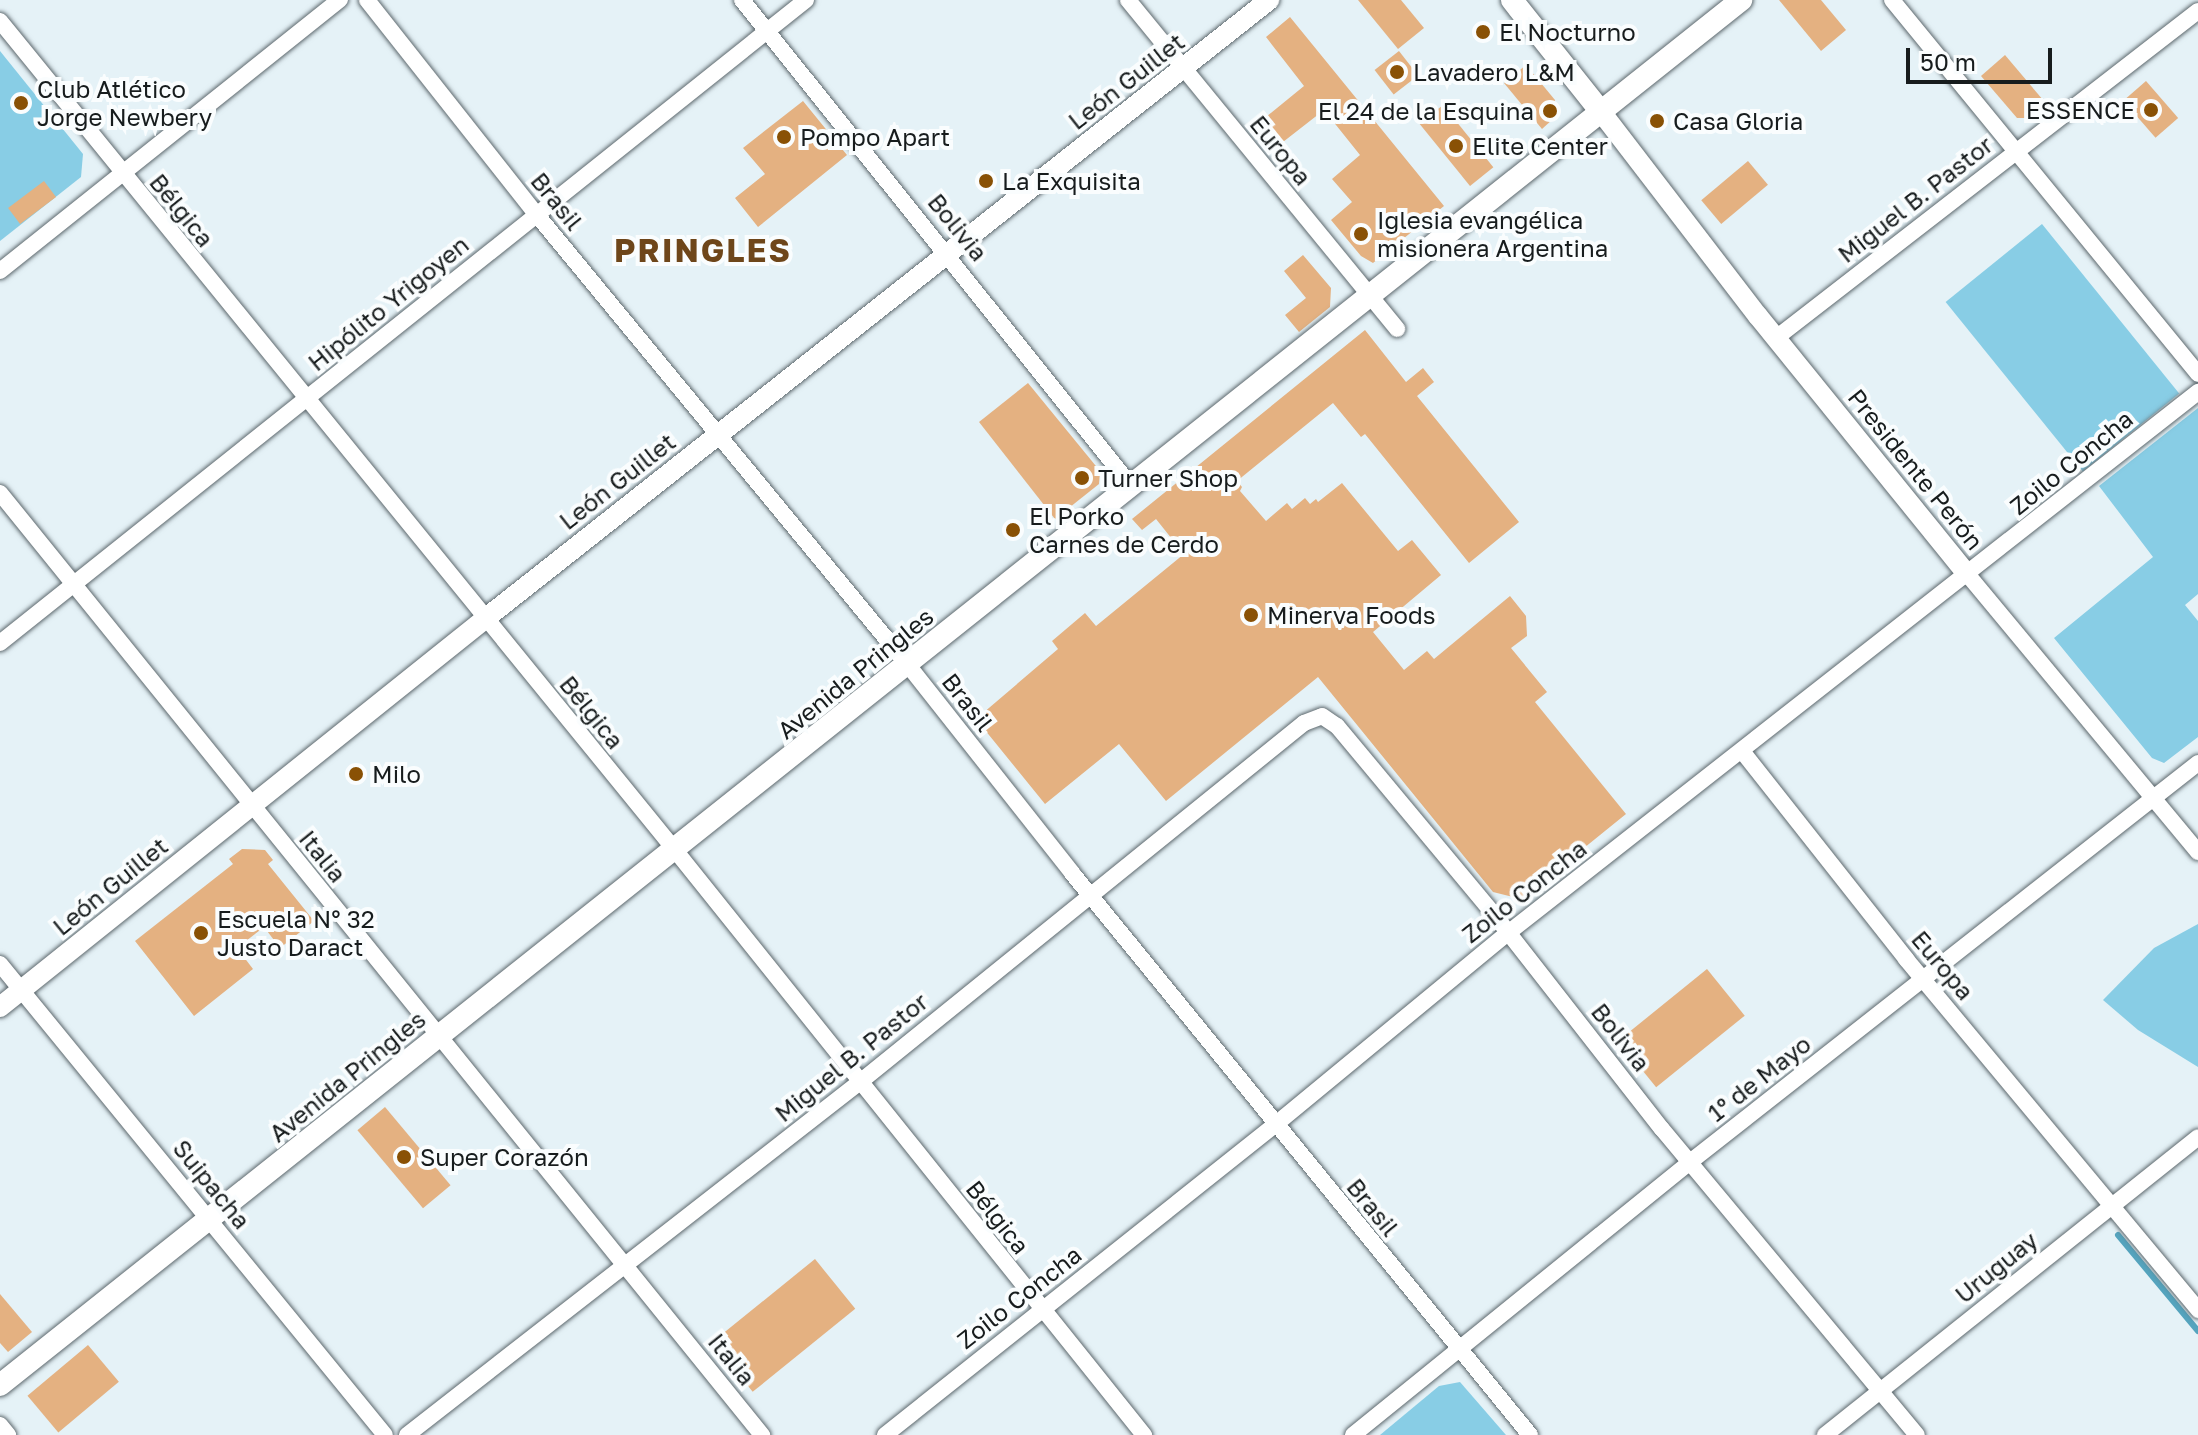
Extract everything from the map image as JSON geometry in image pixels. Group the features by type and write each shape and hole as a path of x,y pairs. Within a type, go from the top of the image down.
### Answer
{"main road":[{"path":"1512,0 1602,113"},
{"name":"Avenida Pringles","path":"0,1385 1741,0"}],"street":[{"path":"0,271 340,0"},
{"name":"Brasil","path":"367,0 537,215 908,665 1458,1350 1530,1435"},
{"name":"Bolivia","path":"742,0 949,254 1132,487"},
{"name":"Hipólito Yrigoyen","path":"0,643 806,0"},
{"name":"Europa","path":"1128,0 1397,329"},
{"name":"León Guillet","path":"0,1007 486,618 1269,0"},
{"path":"1892,0 2198,374"},
{"name":"Miguel B. Pastor","path":"1776,338 2198,11"},
{"name":"Bélgica","path":"0,21 675,850 1144,1435"},
{"name":"Presidente Perón","path":"1602,113 1776,338 2198,852"},
{"name":"Zoilo Concha","path":"885,1435 1276,1124 1508,933 2198,392"},
{"name":"Italia","path":"0,493 762,1435"},
{"name":"Bolivia","path":"1322,716 1337,726 1508,933 1690,1162 1917,1435"},
{"name":"Miguel B. Pastor","path":"407,1435 860,1082 1304,723 1322,716"},
{"name":"Europa","path":"1742,751 1924,981 2198,1310"},
{"name":"1º de Mayo","path":"1353,1435 1690,1162 2198,763"},
{"name":"Suipacha","path":"0,964 385,1435"},
{"name":"Uruguay","path":"1825,1435 2198,1137"},
{"path":"0,1425 8,1435"}],"shaded area":[{"name":"Club Atlético Jorge Newbery","path":"0,51 83,154 81,177 0,241"},
{"path":"2042,224 2179,393 2083,471 1946,302"},
{"path":"2198,408 2198,594 2185,605 2198,621 2198,737 2164,763 2152,758 2054,638 2153,557 2099,486"},
{"path":"2198,924 2198,1067 2138,1030 2103,1000 2154,948"},
{"path":"1460,1382 1506,1435 1380,1435 1439,1386"}],"building":[{"path":"1358,0 1401,0 1424,28 1398,49"},
{"path":"1779,0 1821,0 1846,30 1821,51"},
{"path":"1290,17 1444,206 1373,263 1361,256 1331,220 1352,202 1332,179 1360,155 1324,110 1274,149 1255,126 1304,86 1266,37"},
{"name":"Lavadero L&M","path":"1399,51 1418,75 1394,95 1375,70"},
{"path":"2005,55 2049,107 2035,118 2017,118 1981,76"},
{"path":"1526,65 1555,100 1553,119 1542,129 1504,83"},
{"name":"ESSENCE","path":"2146,81 2178,118 2156,138 2123,101"},
{"path":"803,101 847,155 758,227 735,198 765,174 743,148"},
{"name":"Elite Center","path":"1443,105 1493,167 1470,186 1420,124"},
{"path":"1748,161 1768,185 1721,224 1701,200"},
{"path":"44,181 56,197 20,224 8,208"},
{"path":"1303,255 1331,288 1330,307 1299,332 1285,315 1306,298 1284,271"},
{"name":"Minerva Foods","path":"1365,330 1406,382 1423,368 1434,382 1417,396 1519,522 1469,563 1365,434 1361,437 1333,403 1237,481 1242,487 1240,491 1266,521 1287,503 1292,509 1305,498 1310,504 1316,499 1318,502 1342,483 1398,551 1412,540 1441,575 1373,632 1404,670 1427,651 1434,659 1510,596 1526,616 1527,636 1511,648 1547,692 1535,702 1626,814 1521,899 1493,892 1318,677 1166,801 1119,744 1045,804 976,719 1058,649 1052,641 1085,613 1096,626 1184,554 1156,519 1142,530 1132,519"},
{"path":"1028,383 1100,471 1099,484 1055,519 979,422"},
{"name":"Escuela N° 32 Justo Daract","path":"242,849 265,850 273,860 268,864 314,921 280,948 264,927 237,948 253,969 194,1016 135,941 233,864 229,859"},
{"path":"1707,969 1745,1016 1656,1087 1618,1041"},
{"name":"Super Corazón","path":"385,1107 451,1185 423,1208 357,1130"},
{"path":"815,1259 855,1309 753,1392 712,1342"},
{"path":"0,1294 32,1332 8,1352 0,1343"},
{"path":"88,1345 119,1382 58,1433 27,1396"}],"waterway":[{"path":"2118,1235 2198,1331"}],"place":[{"name":"El Nocturno","path":"1483,32"},
{"name":"Lavadero L&M","path":"1397,72"},
{"name":"Club Atlético Jorge Newbery","path":"21,103"},
{"name":"ESSENCE","path":"2151,110"},
{"name":"El 24 de la Esquina","path":"1550,111"},
{"name":"Casa Gloria","path":"1657,121"},
{"name":"Pompo Apart","path":"784,137"},
{"name":"Elite Center","path":"1456,146"},
{"name":"La Exquisita","path":"986,181"},
{"name":"Iglesia evangélica misionera Argentina","path":"1361,234"},
{"name":"Turner Shop","path":"1082,478"},
{"name":"El Porko Carnes de Cerdo","path":"1013,530"},
{"name":"Minerva Foods","path":"1251,615"},
{"name":"Milo","path":"356,774"},
{"name":"Escuela N° 32 Justo Daract","path":"201,933"},
{"name":"Super Corazón","path":"404,1157"}],"district":[{"name":"PRINGLES","path":"703,250"}]}
